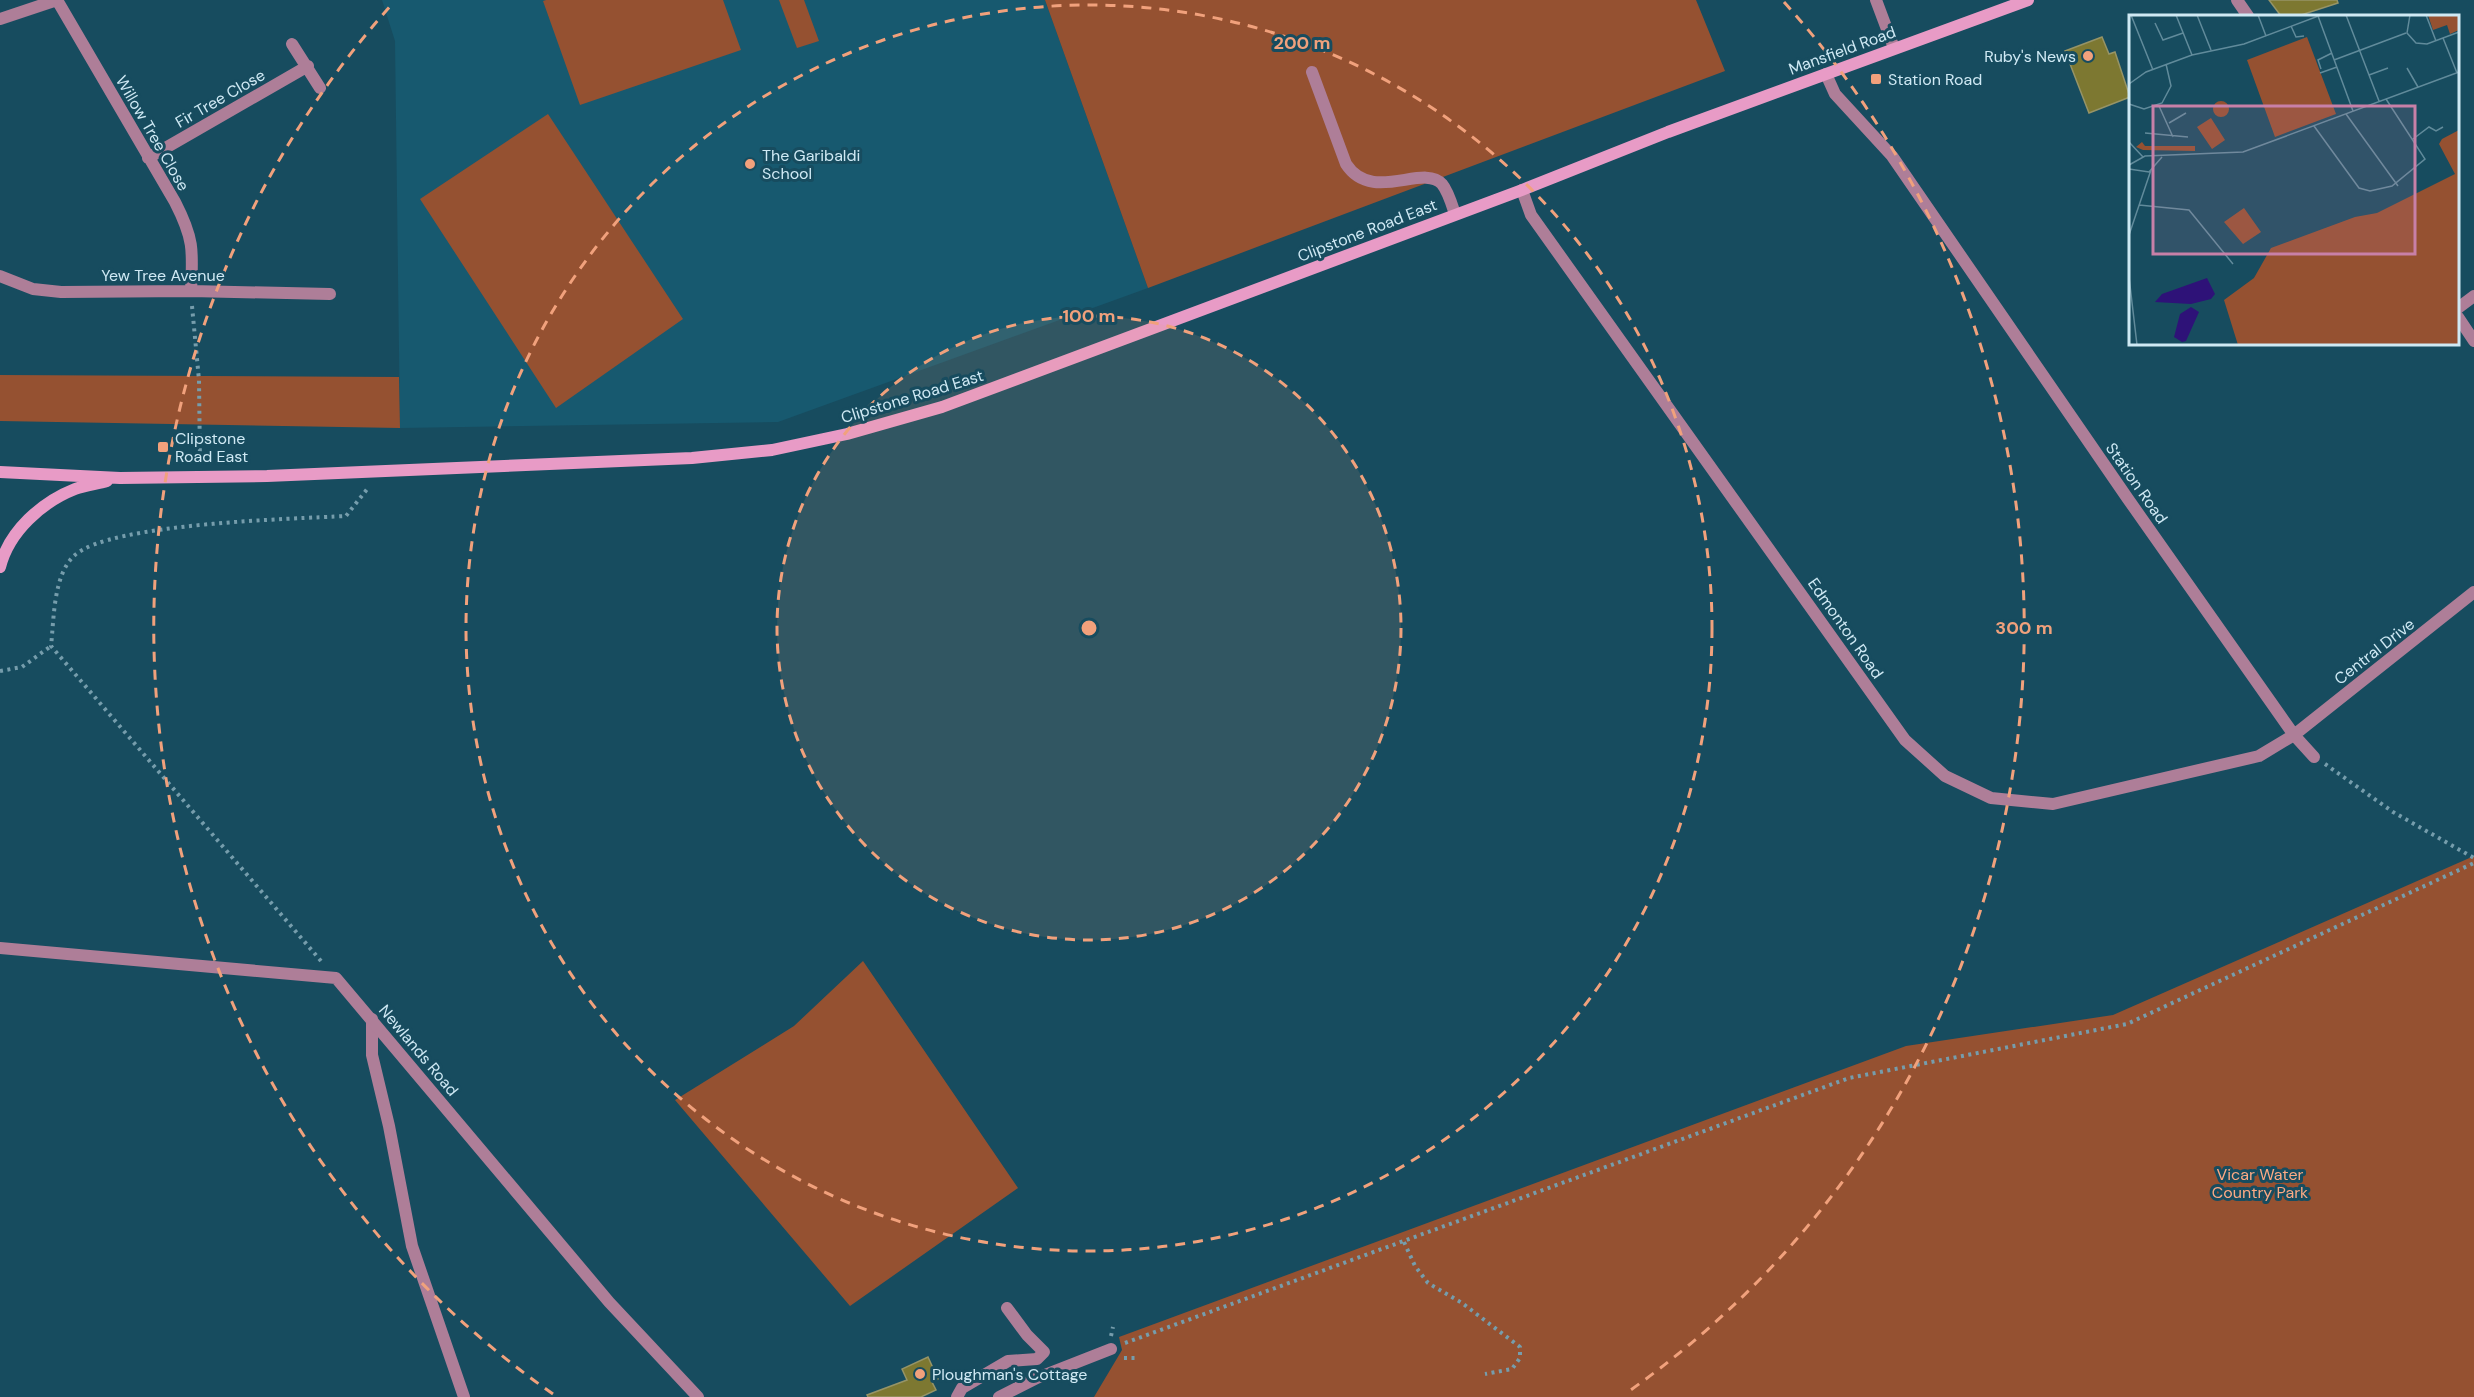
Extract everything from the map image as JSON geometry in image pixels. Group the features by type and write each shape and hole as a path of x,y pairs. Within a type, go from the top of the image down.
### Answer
{"main road":[{"name":"Mansfield Road","path":"1668,132 2028,0"},
{"name":"Clipstone Road East","path":"0,472 120,478 201,477 692,458 772,450 847,434 942,407 1522,190 1668,132"},
{"name":"Clipstone Road East","path":"1,562 22,525 44,505 76,489 120,478"},
{"name":"Clipstone Road East","path":"0,544 1,562"}],"street":[{"path":"0,19 57,0"},
{"name":"Willow Tree Close","path":"57,0 188,229 193,251 191,291"},
{"path":"1876,0 1894,48"},
{"path":"2237,0 2247,15"},
{"path":"292,44 320,88"},
{"name":"Fir Tree Close","path":"148,158 308,66"},
{"path":"1312,72 1346,164 1353,175 1363,181 1382,182 1433,179 1441,183 1455,214"},
{"name":"Station Road","path":"1826,74 1835,94 1892,156 2121,490 2294,735 2314,757"},
{"name":"Edmonton Road","path":"1522,190 1531,214 1905,740 1945,776 1991,798 2053,804 2259,756 2294,735"},
{"name":"Yew Tree Avenue","path":"0,276 33,289 61,292 191,291 330,294"},
{"path":"2459,307 2474,296"},
{"path":"2459,320 2474,341"},
{"name":"Central Drive","path":"2294,735 2474,592"},
{"path":"0,948 336,978"},
{"name":"Newlands Road","path":"336,978 609,1302 698,1397"},
{"path":"372,1019 372,1055 389,1126 412,1246 464,1397"},
{"path":"957,1397 962,1388 1008,1361 1038,1359 1044,1352 1027,1335 1007,1308"},
{"path":"999,1397 1037,1378 1111,1349"}],"path":[{"path":"191,291 199,380 201,477"},
{"path":"336,978 51,646 57,584 74,555 102,541 167,530 346,516 382,471"},
{"path":"0,670 22,667 51,646"},
{"path":"2314,757 2393,812 2474,858"},
{"path":"1111,1349 1849,1078 2127,1024 2474,863"},
{"path":"1404,1242 1415,1266 1428,1283 1471,1309 1520,1347 1520,1358 1512,1369 1485,1374"}],"shaded area":[{"name":"The Garibaldi School","path":"382,0 1045,0 1148,288 778,422 400,428 395,41"}],"green space":[{"path":"723,0 741,50 580,105 543,1"},
{"path":"779,0 804,0 819,41 797,48"},
{"path":"1045,0 1696,0 1725,71 1148,288"},
{"path":"548,114 683,319 556,408 420,199"},
{"path":"0,375 399,377 400,428 0,421"},
{"name":"Vicar Water Country Park","path":"2474,856 2474,1397 1094,1397 1122,1350 1119,1337 1906,1046 2113,1015"},
{"path":"863,961 1018,1188 850,1306 675,1100 794,1026"}],"building":[{"path":"2269,0 2337,0 2338,3 2301,15 2280,15"},
{"path":"2102,37 2109,54 2115,52 2129,97 2089,113 2065,51"},
{"name":"Ploughman's Cottage","path":"928,1357 938,1379 932,1382 936,1390 921,1397 868,1397 867,1395 907,1380 902,1369"}],"place":[{"name":"Ruby's News","path":"2088,56"},
{"name":"Station Road","path":"1876,79"},
{"name":"The Garibaldi School","path":"750,164"},
{"name":"Clipstone Road East","path":"163,447"},
{"name":"Ploughman's Cottage","path":"920,1374"}]}
